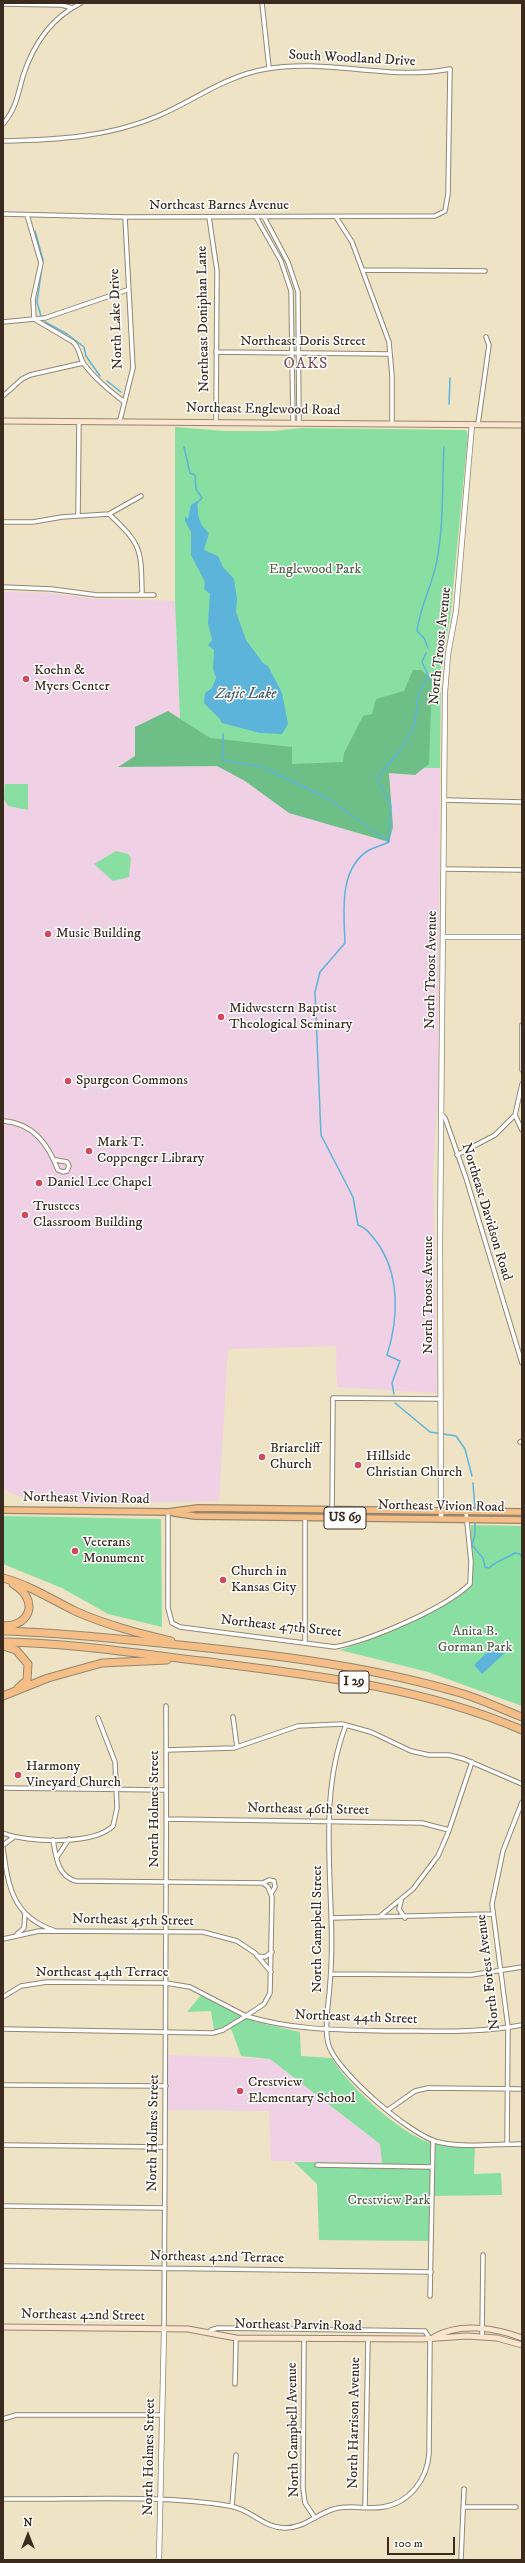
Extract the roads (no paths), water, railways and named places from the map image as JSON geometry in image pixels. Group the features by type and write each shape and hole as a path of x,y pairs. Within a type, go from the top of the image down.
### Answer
{"highway":[{"path":"3,1578 26,1585 74,1610 108,1624 194,1647"},
{"path":"3,1582 20,1588 30,1604 28,1614 21,1622 3,1626"},
{"name":"I 29","path":"3,1631 34,1631 194,1647 392,1675 459,1692 522,1717"},
{"name":"I 29","path":"3,1642 51,1643 342,1679 453,1704 522,1730"},
{"path":"3,1646 16,1650 22,1654 27,1662 29,1670 24,1684 19,1688 3,1692"},
{"path":"3,1696 55,1676 102,1662 180,1659"}],"main road":[{"name":"Northeast Englewood Road","path":"3,421 120,420 522,425"},
{"name":"Northeast Vivion Road","path":"168,1512 198,1508 522,1512"},
{"name":"Northeast Vivion Road","path":"3,1510 168,1512 194,1516 522,1520"},
{"name":"Northeast 42nd Street","path":"3,2327 164,2330"},
{"name":"Northeast Parvin Road","path":"164,2330 188,2329 236,2338 368,2339 482,2337 503,2339 522,2345"},
{"name":"Northeast Parvin Road","path":"432,2338 454,2330 482,2329 503,2331 522,2338"}],"street":[{"path":"3,124 16,106 27,64 39,39 72,8 81,3"},
{"path":"262,3 269,68"},
{"path":"3,4 62,5 72,8"},
{"name":"South Woodland Drive","path":"3,141 75,137 129,126 163,113 229,79 269,68 307,66 407,74 450,69 448,194 444,211 435,216"},
{"name":"Northeast Barnes Avenue","path":"3,214 125,217 435,216"},
{"path":"28,215 41,263 41,274 33,300 34,319"},
{"name":"North Lake Drive","path":"120,420 123,401 133,368 127,290 125,217"},
{"name":"Northeast Doniphan Lane","path":"209,217 216,271 216,422"},
{"path":"256,217 281,261 288,281 292,302 290,353 293,423"},
{"path":"264,217 288,262 296,282 299,302 297,353 299,423"},
{"path":"336,217 352,242 381,318 390,354 392,376 392,424"},
{"path":"363,270 485,271"},
{"path":"3,322 45,318 127,290"},
{"path":"34,319 73,342 77,346 83,363 98,381 123,401"},
{"path":"475,424 489,345 486,337"},
{"name":"Northeast Doris Street","path":"216,352 390,354"},
{"path":"3,396 18,382 30,375 83,363"},
{"path":"78,421 78,516"},
{"name":"North Troost Avenue","path":"442,1519 440,1399 446,676 456,611 475,424"},
{"path":"3,522 33,522 78,516 110,514 141,496"},
{"path":"110,514 133,537 139,550 141,568 140,594"},
{"path":"3,587 51,589 103,596 140,594 154,595"},
{"path":"444,800 522,802"},
{"path":"444,869 522,870"},
{"path":"444,937 522,937"},
{"path":"522,1026 522,1070"},
{"path":"457,1155 495,1135 515,1115 522,1084"},
{"path":"520,1095 522,1090"},
{"name":"Northeast Davidson Road","path":"442,1114 445,1118 457,1155 522,1363"},
{"path":"515,1115 522,1130"},
{"path":"3,1121 24,1126 37,1134 56,1160"},
{"path":"332,1518 333,1398 440,1399"},
{"name":"Northeast 47th Street","path":"168,1512 168,1608 171,1622 180,1627 335,1646 357,1643 455,1598 470,1584 471,1562 466,1512"},
{"path":"305,1518 305,1643"},
{"name":"North Holmes Street","path":"159,2560 164,2330 164,2148 166,2086 166,1706"},
{"path":"234,1717 237,1747"},
{"path":"3,1833 14,1837 53,1840 69,1839 98,1835 113,1826 116,1814 117,1771 113,1753 98,1718"},
{"path":"166,1750 208,1750 237,1747 298,1726 346,1725 371,1732 411,1751 429,1755 449,1755 472,1762 522,1784"},
{"name":"North Campbell Street","path":"346,1725 337,1749 330,1820 331,1974 327,2030 328,2044 338,2064 399,2121 432,2140 450,2144 522,2144"},
{"path":"379,1917 401,1901 431,1866 449,1830 472,1762"},
{"path":"3,1788 166,1790"},
{"name":"North Forest Avenue","path":"507,2144 508,2027 502,1972 492,1914 501,1858 522,1802"},
{"name":"Northeast 46th Street","path":"166,1819 330,1820 422,1823 449,1830"},
{"path":"14,1837 3,1847 8,1884 15,1900 25,1912 45,1927 56,1931"},
{"path":"57,1858 69,1839"},
{"path":"3,2029 166,2033 213,2032 223,2030 264,2004 271,1990 272,1892 275,1887 274,1882 269,1880 263,1883 76,1881 63,1873 57,1858 53,1840"},
{"path":"263,1883 272,1892"},
{"path":"401,1901 399,1909 405,1918"},
{"path":"16,1935 24,1928 25,1912"},
{"path":"331,1918 405,1918 492,1914"},
{"name":"Northeast 45th Street","path":"3,1939 16,1935 56,1931 202,1932 222,1936 237,1942 257,1956 271,1972"},
{"path":"257,1956 266,1957 272,1952"},
{"path":"331,1974 471,1976 502,1972 522,1967"},
{"name":"Northeast 44th Terrace","path":"3,1997 21,1986 38,1983 166,1983 190,1987 246,2016"},
{"name":"Northeast 44th Street","path":"246,2016 292,2028 327,2030 452,2031 522,2025"},
{"path":"3,2085 166,2086"},
{"path":"388,2110 409,2094 428,2088 522,2089"},
{"path":"430,2296 432,2140"},
{"path":"3,2145 164,2148"},
{"path":"317,2165 432,2166"},
{"path":"3,2206 165,2208"},
{"path":"482,2337 483,2255"},
{"name":"Northeast 42nd Terrace","path":"3,2266 431,2272"},
{"path":"3,2499 160,2500 232,2506 244,2510 265,2524 276,2528 299,2527 336,2508 383,2508 410,2494 421,2481 428,2460 432,2338 427,2333 421,2330 218,2328 211,2330 209,2334"},
{"path":"235,2384 236,2338"},
{"name":"North Campbell Avenue","path":"304,2339 303,2488 308,2509 315,2518"},
{"name":"North Harrison Avenue","path":"365,2507 368,2339"},
{"path":"3,2419 16,2415 162,2415"},
{"path":"232,2506 236,2455"},
{"path":"461,2560 464,2489"},
{"path":"463,2507 516,2507"}],"water":[{"name":"Zajic Lake","path":"197,501 200,521 209,533 204,550 218,556 223,567 234,579 237,599 236,612 246,640 263,663 268,666 282,693 288,724 282,734 260,733 222,723 204,703 205,693 212,688 216,678 213,669 214,650 208,645 212,640 208,623 210,594 204,589 205,582 191,555 191,532 185,521 185,516 188,519 191,505"},
{"path":"497,1643 506,1652 482,1674 474,1665"}],"waterway":[{"path":"35,231 43,260 37,302 41,316"},
{"path":"45,322 67,334 84,347 86,356 100,376"},
{"path":"449,404 450,378"},
{"path":"107,381 121,392"},
{"path":"184,447 190,473 195,475 196,489 202,498 197,503"},
{"path":"428,648 424,638 417,631 421,613 433,578 439,546 442,518 444,447"},
{"path":"394,1394 392,1383 400,1361 387,1355 394,1326 395,1311 395,1296 390,1267 376,1241 366,1230 358,1225 353,1197 321,1135 315,992 320,972 345,943 345,892 352,868 359,858 369,850 389,842 391,806 377,778 401,749 415,723 418,698 423,685 429,677 422,662 426,653"},
{"path":"223,734 223,760 262,767 329,799 389,842"},
{"path":"395,1403 430,1432 456,1436 465,1449 472,1476"},
{"path":"473,1483 475,1509"},
{"path":"475,1522 475,1534 472,1545 483,1558 485,1567 489,1568 498,1561 515,1553 520,1554 522,1558"}],"place":[{"name":"Koehn & Myers Center","path":"26,679"},
{"name":"Music Building","path":"48,934"},
{"name":"Midwestern Baptist Theological Seminary","path":"221,1017"},
{"name":"Spurgeon Commons","path":"68,1081"},
{"name":"Mark T. Coppenger Library","path":"89,1151"},
{"name":"Daniel Lee Chapel","path":"39,1183"},
{"name":"Trustees Classroom Building","path":"25,1215"},
{"name":"Briarcliff Church","path":"262,1457"},
{"name":"Hillside Christian Church","path":"358,1465"},
{"name":"Veterans Monument","path":"75,1551"},
{"name":"Church in Kansas City","path":"223,1580"},
{"name":"Harmony Vineyard Church","path":"18,1775"},
{"name":"Crestview Elementary School","path":"240,2091"}],"district":[{"name":"OAKS","path":"306,365"}],"park label":[{"name":"Englewood Park","path":"315,570"},
{"name":"Anita B. Gorman Park","path":"475,1640"},
{"name":"Crestview Park","path":"389,2201"}]}
